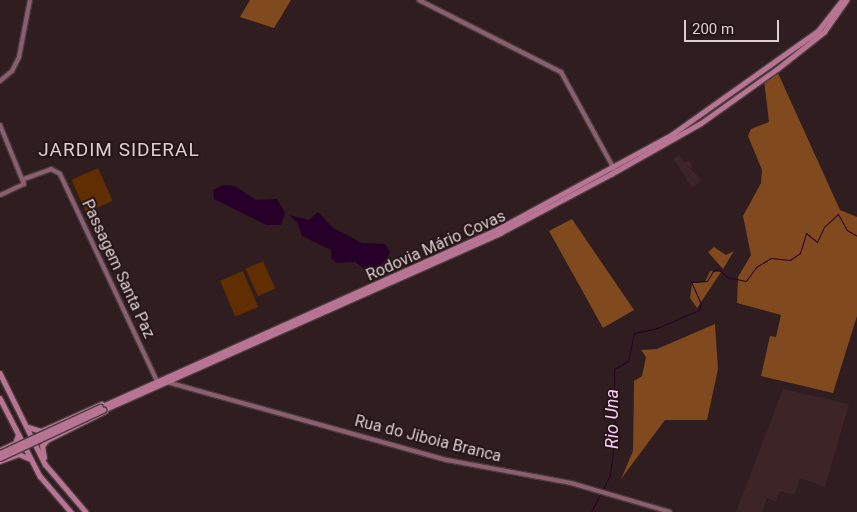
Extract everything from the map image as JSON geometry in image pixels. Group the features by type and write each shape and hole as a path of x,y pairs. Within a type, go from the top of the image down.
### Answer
{"main road":[{"path":"0,81 12,71 19,57 30,0"},
{"path":"419,0 561,72 614,169"},
{"name":"Rodovia Mário Covas","path":"0,451 124,398 173,373 465,246 701,123 818,31 842,0"},
{"name":"Rodovia Mário Covas","path":"762,76 824,32 846,0"},
{"path":"0,125 24,179 24,186 0,195"},
{"name":"Passagem Santa Paz","path":"24,179 52,169 58,172 160,380"},
{"path":"0,372 46,464 86,512"},
{"path":"173,373 180,386"},
{"path":"0,386 4,380"},
{"name":"Rua do Jiboia Branca","path":"160,380 448,460 595,490 670,512"},
{"path":"11,395 0,398 27,452 40,476 71,512"},
{"path":"26,427 42,431 124,398"},
{"path":"46,464 42,446 47,440 124,398"},
{"name":"Rodovia Mário Covas","path":"0,460 101,408"},
{"path":"0,451 18,441 18,434"},
{"path":"0,460 24,454 36,468"},
{"path":"40,476 47,476 50,470"},
{"path":"50,488 60,481"}],"shaded area":[{"path":"250,0 291,0 274,28 240,17"},
{"path":"777,71 840,210 857,217 857,316 833,393 761,376 770,336 776,337 781,315 737,303 738,277 751,255 743,216 761,183 762,170 748,136 751,129 769,122 764,80"},
{"path":"679,155 685,163 689,160 694,170 686,164 702,180 692,188 686,179 690,174 686,178 673,159"},
{"path":"98,168 113,201 86,213 72,180"},
{"path":"223,185 235,186 256,200 277,199 285,213 281,225 266,225 214,199 213,190"},
{"path":"318,212 333,228 362,243 385,244 390,252 386,260 370,273 355,262 337,263 331,258 331,250 302,236 297,222 289,215 309,220"},
{"path":"572,219 634,310 603,328 549,231"},
{"path":"714,247 726,255 734,251 723,269 708,252"},
{"path":"263,261 275,288 258,296 246,269"},
{"path":"243,271 258,307 235,317 220,281"},
{"path":"710,271 721,272 697,308 690,298 692,283 705,282"},
{"path":"715,324 718,369 707,420 665,420 621,479 633,451 634,381 642,376 646,357 641,350 657,349"},
{"path":"783,389 849,404 825,487 800,478 794,495 780,491 776,502 767,498 762,512 736,512"}],"waterway":[{"name":"Rio Una","path":"591,512 610,475 615,437 614,369 628,361 634,333 657,328 699,310 701,304 691,282 707,281 713,271 719,269 727,277 746,281 756,267 771,258 790,260 800,253 806,233 817,242 824,227 838,214 847,230 857,236"}],"district":[{"name":"JARDIM SIDERAL","path":"119,150"}]}
